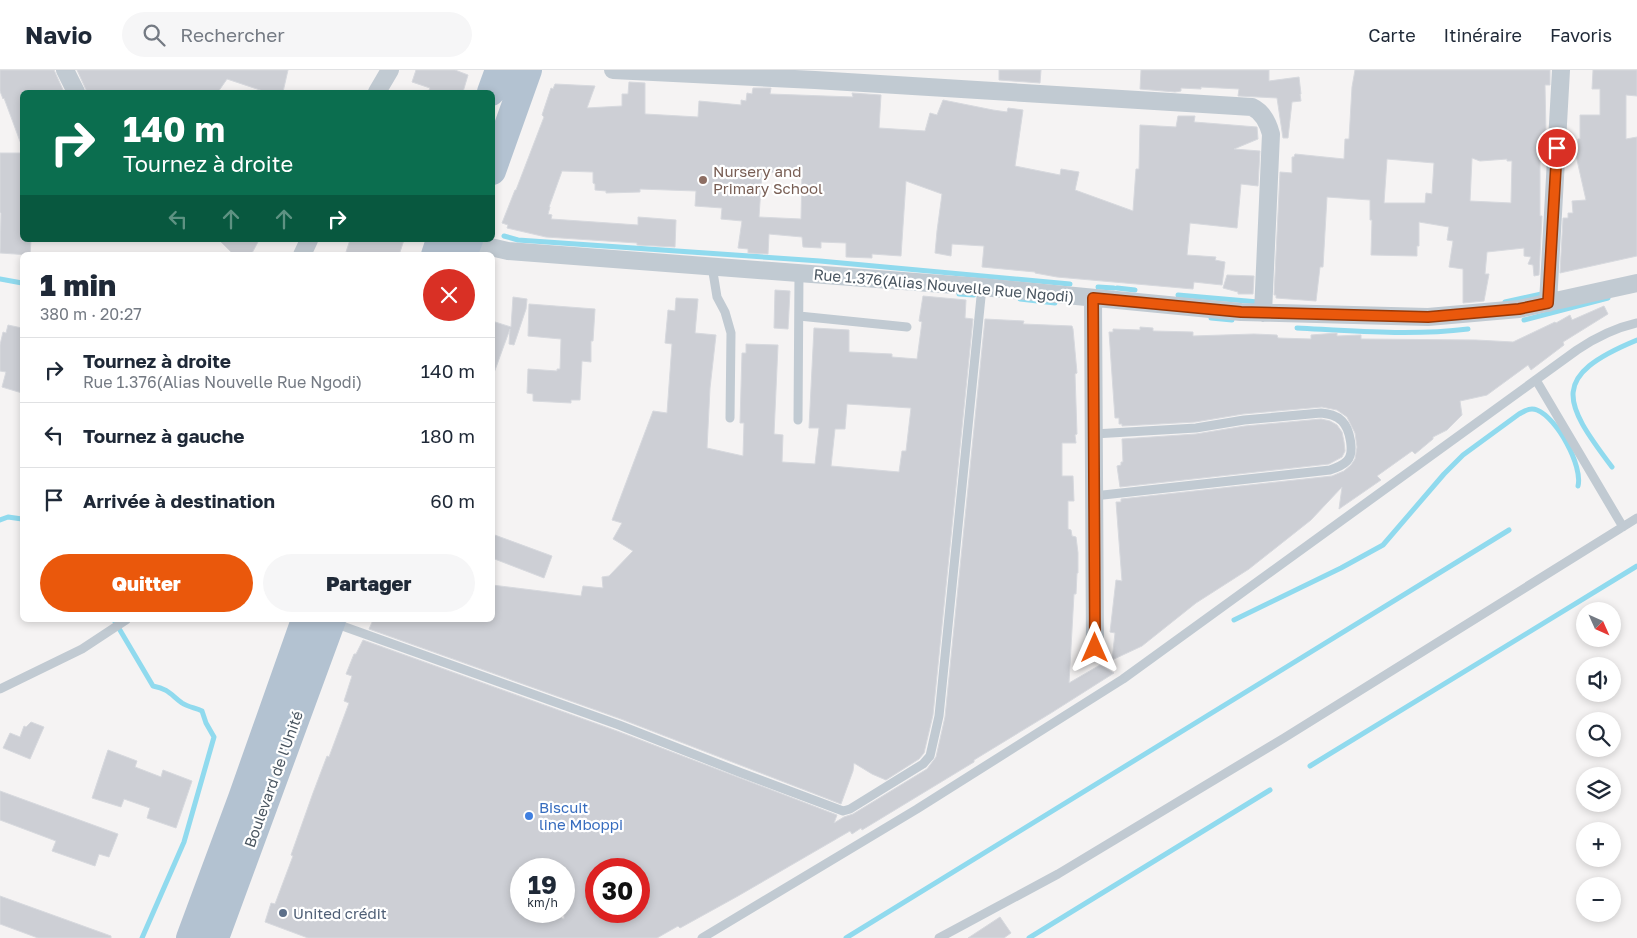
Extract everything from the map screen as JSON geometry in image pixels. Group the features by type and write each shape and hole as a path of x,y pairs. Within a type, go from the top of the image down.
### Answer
{"main road":[{"path":"492,90 499,70"},
{"path":"495,163 528,70"},
{"name":"Boulevard de l'Unité","path":"190,938 242,798 323,622"},
{"name":"Boulevard de l'Unité","path":"215,938 323,622"}],"street":[{"path":"65,70 75,90"},
{"path":"378,90 390,70"},
{"path":"614,70 815,80 1252,107 1259,110 1269,126 1270,134 1263,313"},
{"path":"1548,303 1561,70"},
{"name":"Rue 1.376(Alias Nouvelle Rue Ngodi)","path":"465,244 508,251 982,287 1263,313 1428,317 1519,309 1637,283"},
{"path":"1093,298 1095,648"}],"lane":[{"path":"712,266 717,297 725,312 731,333 730,418"},
{"path":"798,420 799,273"},
{"path":"326,622 619,725 843,811 850,809 923,764 930,756 939,716 982,287"},
{"path":"799,316 906,327"},
{"path":"702,938 917,809 1122,679 1593,339 1637,323"},
{"path":"1536,380 1623,527"},
{"path":"1094,434 1196,428 1244,420 1321,413 1331,414 1342,420 1346,426 1352,447 1349,460 1340,467 1330,470 1094,496"},
{"path":"939,938 1058,874 1284,738 1637,518"},
{"path":"0,689 82,649 123,622"}],"building":[{"path":"0,70 54,70 63,90 20,90 20,141 0,91"},
{"path":"77,70 288,70 283,90 260,90 227,79 219,90 86,90"},
{"path":"416,70 455,70 468,75 464,90 429,90 430,88 412,82"},
{"path":"999,70 1041,70 1040,83 999,80"},
{"path":"1141,70 1269,70 1269,81 1299,77 1301,101 1292,102 1288,138 1283,138 1277,98 1238,96 1239,89 1201,87 1201,89 1181,88 1181,91 1175,92 1140,89"},
{"path":"1355,70 1550,70 1550,85 1545,85 1546,134 1544,162 1540,161 1540,216 1542,216 1539,275 1534,276 1533,265 1528,264 1531,257 1524,256 1524,248 1487,252 1485,274 1489,274 1484,301 1463,303 1463,269 1449,267 1453,241 1447,240 1449,227 1419,222 1417,256 1371,255 1372,220 1370,220 1370,200 1327,197 1323,267 1320,267 1316,301 1276,298 1276,295 1274,295 1280,172 1292,173 1292,157 1295,154 1344,159 1345,139 1349,139 1352,87","holes":["1472,158 1480,161 1507,159 1507,161 1512,161 1511,203 1470,201","1387,159 1434,163 1432,194 1426,193 1425,203 1384,203"]},
{"path":"1593,70 1637,70 1637,96 1626,95 1626,139 1637,137 1637,256 1560,273 1563,218 1568,218 1568,213 1573,213 1572,201 1586,200 1575,151 1578,150 1578,139 1580,139 1580,115 1600,115 1600,89 1592,89"},
{"path":"629,82 645,83 645,114 698,117 699,101 741,105 741,100 746,101 747,93 752,94 753,88 771,88 770,94 853,97 852,93 881,95 879,128 925,131 930,113 937,115 943,100 1007,112 1008,108 1023,110 1015,166 1060,175 1061,169 1079,172 1075,190 1133,211 1136,169 1139,169 1140,125 1176,127 1178,116 1195,116 1194,122 1257,127 1258,139 1234,149 1260,151 1258,186 1241,184 1237,228 1190,223 1187,255 1216,257 1215,260 1225,262 1222,285 1194,282 1193,289 1057,277 1035,272 982,267 984,246 952,244 951,256 935,253 942,194 906,181 901,256 872,254 872,258 846,257 846,243 821,242 821,248 803,247 802,237 769,234 768,254 748,253 748,249 738,248 742,221 721,219 722,208 695,206 696,191 640,189 640,192 606,193 606,191 595,190 593,172 562,171 549,207 548,214 552,215 551,219 638,225 638,217 676,220 675,247 546,237 507,228 508,225 502,223 544,117 542,115 551,88 553,89 555,84 595,86 587,108 622,106 622,94 628,94","holes":["762,172 802,173 801,219 759,217"]},
{"path":"0,153 20,153 20,242 31,242 30,252 20,252 20,254 0,253"},
{"path":"221,242 258,242 253,252 231,252"},
{"path":"349,242 403,242 400,252 346,252"},
{"path":"1227,275 1254,276 1253,294 1238,294 1238,292 1223,288"},
{"path":"775,290 790,291 788,329 774,328"},
{"path":"923,296 966,300 965,318 973,319 933,715 924,753 919,759 886,780 854,763 841,804 621,719 369,629 372,622 495,622 495,585 581,596 583,586 603,588 602,577 609,576 633,551 613,539 622,523 612,520 653,411 667,413 672,344 665,343 668,310 675,311 676,298 698,299 695,333 716,335 710,388 707,448 743,456 744,423 740,423 742,353 746,353 746,344 778,345 774,434 783,435 782,462 815,464 819,428 809,428 814,328 849,330 849,352 892,354 892,357 917,359 922,322 919,321","holes":["847,404 911,408 906,451 902,451 899,472 831,466 835,429 845,429"]},
{"path":"513,297 527,299 526,309 514,345 509,344 510,329 495,370 495,322 511,327"},
{"path":"529,304 595,309 593,341 591,341 591,362 582,361 580,400 571,400 571,403 533,401 533,394 527,393 528,369 557,371 557,369 560,369 561,339 528,336"},
{"path":"1604,306 1608,314 1563,342 1564,345 1531,370 1528,365 1487,395 1460,401 1462,415 1447,430 1433,437 1415,454 1412,451 1377,476 1381,480 1339,509 1342,487 1311,520 1249,569 1196,603 1142,646 1112,660 1115,633 1110,632 1116,580 1122,581 1116,502 1121,502 1121,499 1332,476 1344,471 1351,465 1355,459 1357,447 1355,433 1347,417 1337,410 1322,407 1243,414 1195,422 1122,426 1122,424 1119,424 1119,418 1115,418 1109,332 1113,332 1113,329 1140,330 1140,327 1153,328 1153,331 1193,332 1193,336 1254,334 1277,335 1278,338 1311,339 1311,335 1337,333 1337,336 1361,335 1361,339 1513,342 1570,315 1572,320"},
{"path":"985,319 1024,321 1023,324 1072,326 1077,373 1075,374 1077,434 1075,435 1076,443 1062,443 1062,476 1073,476 1074,501 1068,501 1068,529 1071,530 1072,536 1076,537 1078,553 1069,683 1100,665 1114,673 974,760 974,762 862,830 861,828 852,834 850,831 738,896 680,928 678,926 657,938 308,938 265,922 271,903 275,904 313,793 349,703 344,701 352,676 346,674 354,654 356,654 363,640 617,731 837,815 834,823 853,814 927,769 936,757 945,717"},
{"path":"8,325 20,328 20,392 2,387 6,372 0,371 0,345 3,332 6,333"},
{"path":"1321,419 1337,425 1342,432 1344,442 1345,451 1342,457 1329,464 1120,487 1117,466 1123,462 1122,439 1196,434 1245,426"},
{"path":"495,535 552,556 544,578 495,559"},
{"path":"31,722 44,727 30,759 3,748 10,733 20,737 24,726 26,727"},
{"path":"108,750 137,761 135,767 161,777 163,770 192,781 176,828 147,818 150,808 124,799 121,807 92,798"},
{"path":"0,791 118,834 109,857 99,854 95,866 52,851 56,841 0,820"},
{"path":"0,896 111,936 111,938 38,938 0,924"},
{"path":"1000,917 1011,933 1004,938 968,938"}],"waterway":[{"path":"504,236 518,240 820,261 1070,284"},
{"path":"0,279 20,283"},
{"path":"1098,287 1114,288"},
{"path":"1117,288 1135,290"},
{"path":"1505,302 1546,293"},
{"path":"959,294 974,295"},
{"path":"1178,295 1258,302"},
{"path":"1524,320 1608,298"},
{"path":"1020,299 1055,303"},
{"path":"1211,318 1232,320"},
{"path":"1297,328 1404,333 1468,329"},
{"path":"1612,467 1583,424 1575,407 1573,392 1578,379 1589,366 1609,353 1637,340"},
{"path":"1234,620 1341,568 1383,545 1444,474 1463,455 1519,414 1528,410 1534,409 1545,415 1560,432 1577,467 1578,486"},
{"path":"0,520 8,517 20,519"},
{"path":"846,938 1509,530"},
{"path":"1310,766 1637,566"},
{"path":"115,622 153,686 166,691 184,704 202,711 214,737 184,842 142,938"},
{"path":"1029,938 1270,790"}],"place":[{"name":"Nursery and Primary School","path":"703,180"},
{"name":"Biscuit line Mboppi","path":"529,816"},
{"name":"United crédit","path":"283,913"}],"route":[{"path":"1095,648 1093,298 1241,312 1428,317 1519,309 1548,303 1557,148"}]}
